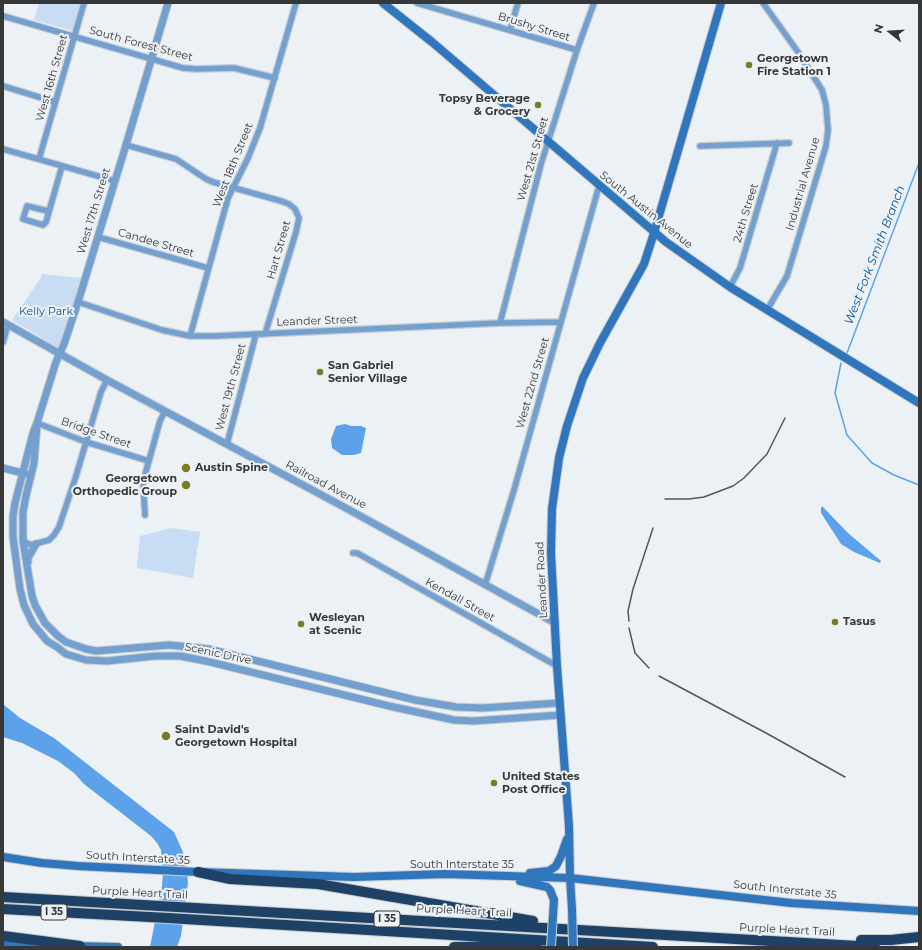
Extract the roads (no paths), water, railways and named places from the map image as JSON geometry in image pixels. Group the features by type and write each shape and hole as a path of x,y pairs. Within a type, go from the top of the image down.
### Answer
{"highway":[{"path":"198,872 230,879 298,882 341,888 533,921 542,928"},
{"name":"Purple Heart Trail","path":"3,897 875,947"},
{"name":"Purple Heart Trail","path":"3,909 653,947"},
{"path":"687,936 743,934 867,940 891,940 919,937"},
{"path":"3,936 80,946"},
{"path":"454,947 570,947"},
{"path":"643,947 649,947"}],"main road":[{"name":"South Austin Avenue","path":"383,3 432,42 654,233 730,287 919,403"},
{"name":"Leander Road","path":"573,947 569,830 557,666 551,553 551,516 559,458 566,426 588,366 644,264 722,5"},
{"path":"492,875 549,871 556,866 561,856 569,830"},
{"name":"South Interstate 35","path":"3,857 42,863 78,866 198,872 354,877 445,874 570,878 791,903 919,912"},
{"path":"492,875 541,884 550,890 554,900 551,947"},
{"path":"3,943 118,947"}],"street":[{"name":"West 16th Street","path":"39,159 84,3"},
{"name":"West 17th Street","path":"22,473 52,374 78,302 168,3"},
{"name":"West 18th Street","path":"190,336 208,268 232,188 255,143 296,3"},
{"name":"Brushy Street","path":"417,3 435,6 576,50"},
{"path":"510,30 518,3"},
{"name":"West 21st Street","path":"500,323 548,142 576,50 594,3"},
{"name":"Industrial Avenue","path":"763,3 822,90 826,105 828,130 826,146 787,276 768,310"},
{"name":"South Forest Street","path":"3,16 183,68 234,68 275,78"},
{"path":"3,86 56,102"},
{"name":"24th Street","path":"730,287 740,268 777,143"},
{"path":"700,146 789,143"},
{"name":"Hart Street","path":"126,146 176,159 206,179 289,204 298,213 299,218 296,232 266,334"},
{"path":"3,149 115,181"},
{"path":"48,211 27,206 23,219 43,225 46,222 62,166"},
{"name":"West 22nd Street","path":"485,585 599,186"},
{"name":"Candee Street","path":"98,237 208,268"},
{"name":"Leander Street","path":"78,302 162,330 190,336 500,323 561,322"},
{"path":"3,342 6,323"},
{"name":"Railroad Avenue","path":"6,323 107,380 351,510 555,623"},
{"name":"West 19th Street","path":"227,444 256,334"},
{"path":"23,541 31,545 49,540 60,527 101,392 107,380"},
{"path":"145,515 144,482 160,421 165,411"},
{"name":"West 17th Street","path":"30,476 34,463 38,434 37,423"},
{"name":"Bridge Street","path":"37,423 86,442 149,461"},
{"path":"3,468 30,476"},
{"name":"Scenic Drive","path":"22,473 13,516 13,537 20,589 24,605 33,624 47,641 66,654 86,660 106,661 180,656 454,720 480,721 561,715"},
{"name":"Scenic Drive","path":"30,476 23,512 23,541 32,596 40,615 50,629 66,642 96,651 169,645 209,649 401,696 456,707 482,708 560,703"},
{"path":"27,568 28,558 36,544"},
{"name":"Kendall Street","path":"353,553 357,553 557,666"},
{"path":"168,656 169,645"},
{"path":"206,661 209,649"},
{"path":"259,674 262,663"},
{"path":"318,688 321,676"},
{"path":"398,708 401,696"},
{"path":"454,720 456,707"}],"water":[{"path":"345,424 366,428 361,453 354,455 342,455 332,448 331,439 336,426"},
{"path":"822,506 848,533 881,561 880,563 854,552 841,544 821,513"},
{"path":"3,704 20,718 54,738 174,832 186,859 188,883 181,936 177,947 150,947 162,886 163,873 161,850 157,843 151,836 84,784 74,773 58,761 22,743 3,737"}],"waterway":[{"name":"West Fork Smith Branch","path":"847,353 919,163"},
{"name":"West Fork Smith Branch","path":"841,363 835,393 847,435 872,463 894,475 919,485"}],"railway":[{"path":"665,499 689,499 704,497 733,486 744,478 767,454 785,418"},
{"path":"629,621 628,611 633,589 653,528"},
{"path":"629,628 635,653 649,668"},
{"path":"659,676 845,777"}],"place":[{"name":"Georgetown Fire Station 1","path":"749,65"},
{"name":"Topsy Beverage & Grocery","path":"538,105"},
{"name":"San Gabriel Senior Village","path":"320,372"},
{"name":"Austin Spine","path":"186,468"},
{"name":"Georgetown Orthopedic Group","path":"186,485"},
{"name":"Tasus","path":"835,622"},
{"name":"Wesleyan at Scenic","path":"301,624"},
{"name":"Saint David's Georgetown Hospital","path":"166,736"},
{"name":"United States Post Office","path":"494,783"}],"park label":[{"name":"Kelly Park","path":"46,312"}]}
